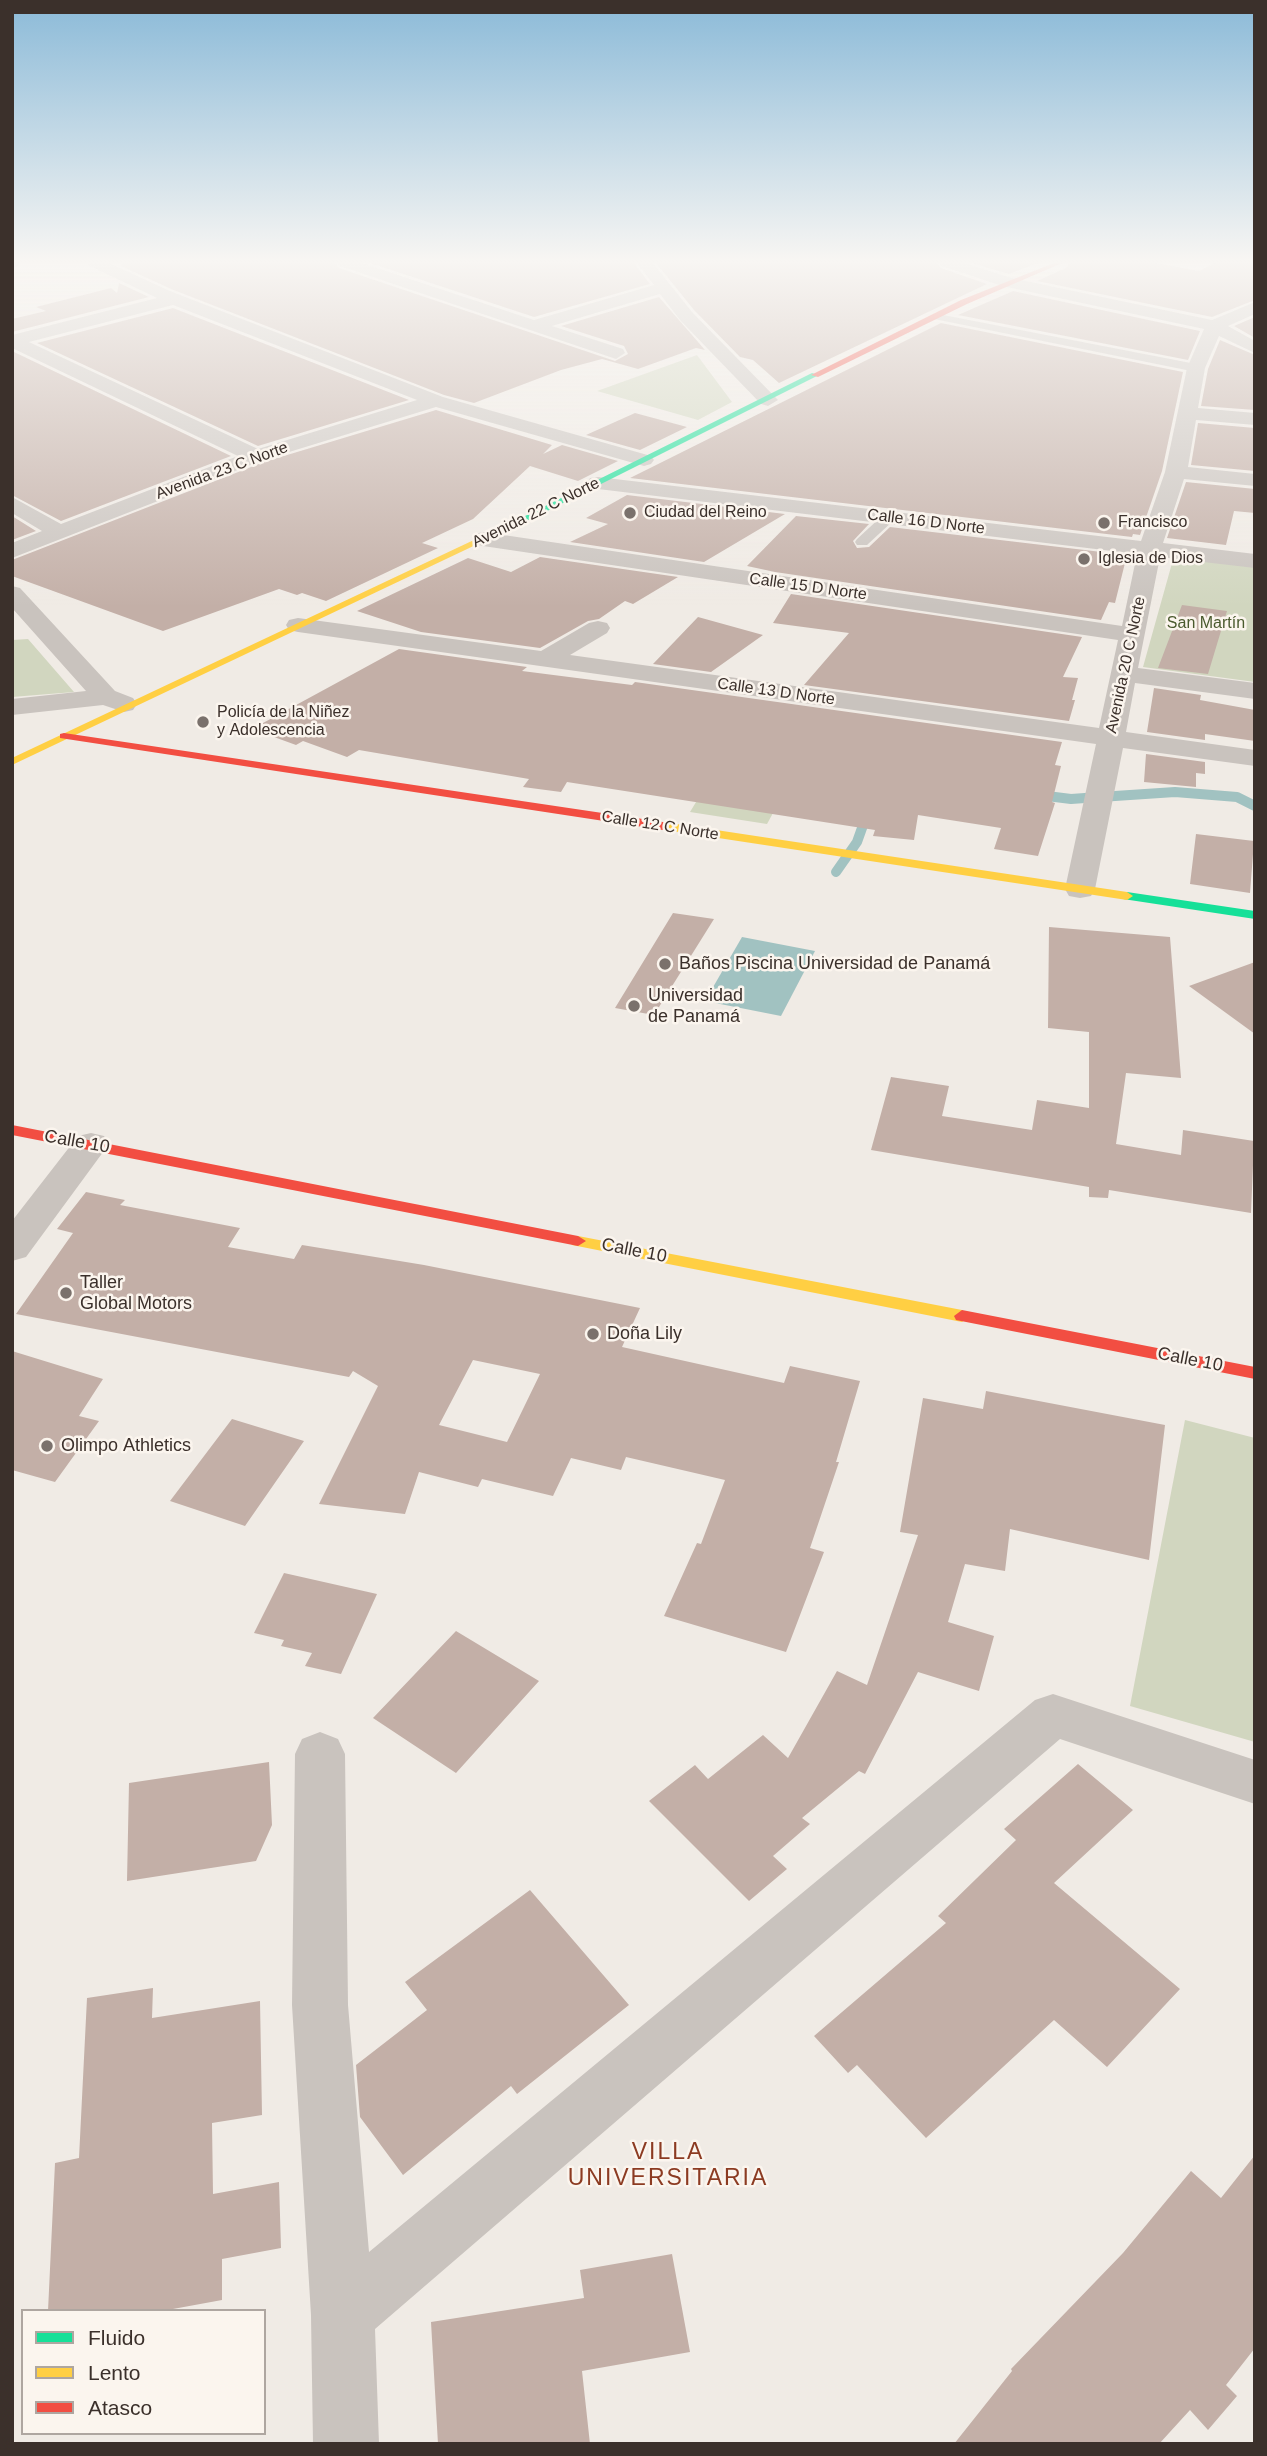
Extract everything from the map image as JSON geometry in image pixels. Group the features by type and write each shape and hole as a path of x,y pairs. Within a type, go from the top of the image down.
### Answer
{"street":[{"path":"90,378 256,456"},
{"path":"376,378 436,401 644,460"},
{"path":"746,378 768,400"},
{"name":"Avenida 22 C Norte","path":"12,762 64,736 117,701 298,625 483,539 814,378"},
{"name":"Avenida 20 C Norte","path":"1080,889 1150,548 1175,472 1194,378"},
{"name":"Avenida 23 C Norte","path":"12,551 256,456 436,401"},
{"path":"1187,413 1255,419"},
{"path":"1175,472 1255,480"},
{"name":"Calle 16 D Norte","path":"597,483 1255,561"},
{"path":"12,504 59,532"},
{"name":"Calle 15 D Norte","path":"483,539 1132,635"},
{"path":"12,593 117,701"},
{"name":"Calle 13 D Norte","path":"298,625 1255,758"},
{"path":"544,660 598,628"},
{"path":"1125,674 1255,691"},
{"path":"12,707 117,701"},
{"name":"Calle 12 C Norte","path":"64,736 1255,915"},
{"name":"Calle 10","path":"12,1130 1255,1373"},
{"path":"12,1248 91,1144"},
{"path":"343,2315 1053,1715 1255,1782"},
{"path":"320,1754 320,2005 343,2315 346,2444"}],"lane":[{"path":"862,542 888,518"}],"green space":[{"path":"634,378 714,378 732,402 698,420 597,391"},
{"name":"San Martín","path":"1174,556 1255,565 1255,682 1143,667"},
{"path":"28,639 74,692 12,697 12,640"},
{"path":"727,751 801,762 767,824 690,812"},
{"path":"1185,1420 1255,1438 1255,1742 1130,1706"}],"water":[{"path":"742,937 815,951 781,1016 705,1001"}],"building":[{"path":"12,378 68,378 231,456 61,521 12,495"},
{"path":"111,378 352,378 409,400 258,446"},
{"path":"399,378 541,378 474,403"},
{"path":"773,378 790,378 779,383"},
{"path":"831,378 1182,378 1162,471 1140,535 1133,534 1132,537 630,478"},
{"path":"1206,378 1255,378 1255,410 1201,406"},
{"path":"436,410 552,445 543,454 562,445 618,461 578,481 530,466 473,519 422,543 438,548 326,601 279,589 163,631 12,576 12,560 264,462"},
{"path":"635,413 687,427 640,450 586,435"},
{"path":"1198,423 1255,428 1255,471 1191,465"},
{"path":"1186,482 1255,489 1255,513 1234,511 1226,545 1167,538"},
{"path":"627,495 785,514 704,562 570,542 608,524 586,518"},
{"path":"12,516 36,531 12,540"},
{"path":"796,516 869,524 853,541 857,548 869,547 890,527 1127,555 1115,603 1109,602 1101,620 747,566"},
{"path":"540,557 678,577 633,604 625,601 599,619 588,621 540,648 421,632 357,611 468,558 511,572"},
{"path":"791,594 1082,637 1063,677 1078,678 1069,721 804,685 849,633 773,623"},
{"path":"1182,605 1227,611 1208,674 1158,668"},
{"path":"698,617 763,635 711,672 653,664"},
{"path":"399,649 527,667 522,671 632,685 635,682 1062,742 1055,765 1061,766 1052,802 1055,803 1038,856 994,849 1001,828 918,815 914,840 873,836 875,830 567,782 561,792 523,787 529,779 359,750 347,757 303,741 296,745 252,729"},
{"path":"1154,688 1201,695 1200,700 1255,710 1255,741 1205,734 1205,740 1147,732"},
{"path":"1146,754 1205,762 1205,774 1196,773 1196,787 1144,782"},
{"path":"1196,834 1254,841 1250,893 1190,884"},
{"name":"Baños Piscina Universidad de Panamá","path":"673,913 714,919 654,1015 615,1008"},
{"path":"1049,927 1170,937 1181,1078 1126,1073 1116,1144 1181,1155 1183,1130 1254,1141 1251,1213 1109,1190 1108,1198 1089,1197 1089,1187 871,1150 891,1077 949,1086 942,1116 1032,1130 1037,1100 1089,1108 1089,1032 1048,1028"},
{"path":"1255,962 1255,1034 1189,986"},
{"path":"86,1192 125,1200 120,1205 240,1228 228,1247 294,1259 302,1245 424,1265 640,1308 622,1347 784,1383 790,1366 860,1381 836,1462 839,1462 810,1548 824,1552 786,1652 664,1616 697,1543 701,1544 725,1480 626,1457 621,1470 571,1458 553,1496 482,1479 478,1487 419,1472 405,1514 319,1504 378,1386 353,1371 349,1377 16,1314 73,1233 57,1229","holes":["473,1360 540,1374 507,1442 439,1425"]},
{"path":"12,1351 103,1379 79,1416 99,1421 55,1482 12,1470"},
{"path":"986,1391 1165,1425 1149,1560 1010,1529 1005,1571 965,1564 948,1622 994,1636 979,1691 918,1672 865,1774 859,1771 802,1818 810,1824 773,1856 787,1869 749,1901 649,1801 695,1765 708,1779 763,1735 788,1758 837,1671 867,1685 918,1535 900,1532 923,1398 983,1409"},
{"path":"232,1419 304,1441 245,1526 170,1501"},
{"path":"284,1573 377,1594 341,1674 305,1666 312,1653 281,1646 284,1640 254,1633"},
{"path":"456,1631 539,1681 456,1773 373,1718"},
{"path":"269,1762 272,1825 256,1861 127,1881 129,1783"},
{"path":"1078,1764 1133,1810 1054,1883 1180,1989 1107,2067 1054,2020 926,2138 857,2065 848,2073 814,2036 946,1923 938,1916 1016,1840 1004,1829"},
{"path":"530,1890 629,2005 517,2094 511,2086 403,2175 360,2117 356,2065 427,2010 405,1982"},
{"path":"153,1988 152,2018 260,2001 262,2115 212,2123 213,2194 279,2182 281,2248 222,2259 222,2300 173,2309 48,2309 55,2163 79,2158 87,1998"},
{"path":"1255,2155 1255,2348 1226,2385 1237,2396 1208,2430 1190,2410 1159,2444 954,2444 1011,2369 1123,2253 1191,2171 1221,2198"},
{"path":"672,2254 690,2352 582,2371 590,2444 438,2444 431,2322 584,2298 580,2270"}],"waterway":[{"path":"1100,797 1175,792 1237,797 1255,806"},
{"path":"1039,795 1071,799 1099,797"},
{"path":"836,872 857,842 867,814"}],"traffic: fast":[{"path":"498,532 810,378"},
{"path":"1127,896 1255,915"}],"traffic: slow":[{"path":"12,762 498,532"},
{"path":"663,826 1127,896"},
{"path":"578,1241 962,1316"}],"traffic: jam":[{"path":"64,736 663,826"},
{"path":"12,1130 578,1241"},
{"path":"962,1316 1255,1373"}],"place":[{"name":"Ciudad del Reino","path":"630,513"},
{"name":"Francisco","path":"1104,523"},
{"name":"Iglesia de Dios","path":"1084,559"},
{"name":"Policía de la Niñez y Adolescencia","path":"203,722"},
{"name":"Baños Piscina Universidad de Panamá","path":"665,964"},
{"name":"Universidad de Panamá","path":"634,1006"},
{"name":"Taller Global Motors","path":"66,1293"},
{"name":"Doña Lily","path":"593,1334"},
{"name":"Olimpo Athletics","path":"47,1446"}],"district":[{"name":"VILLA UNIVERSITARIA","path":"668,2166"}]}
